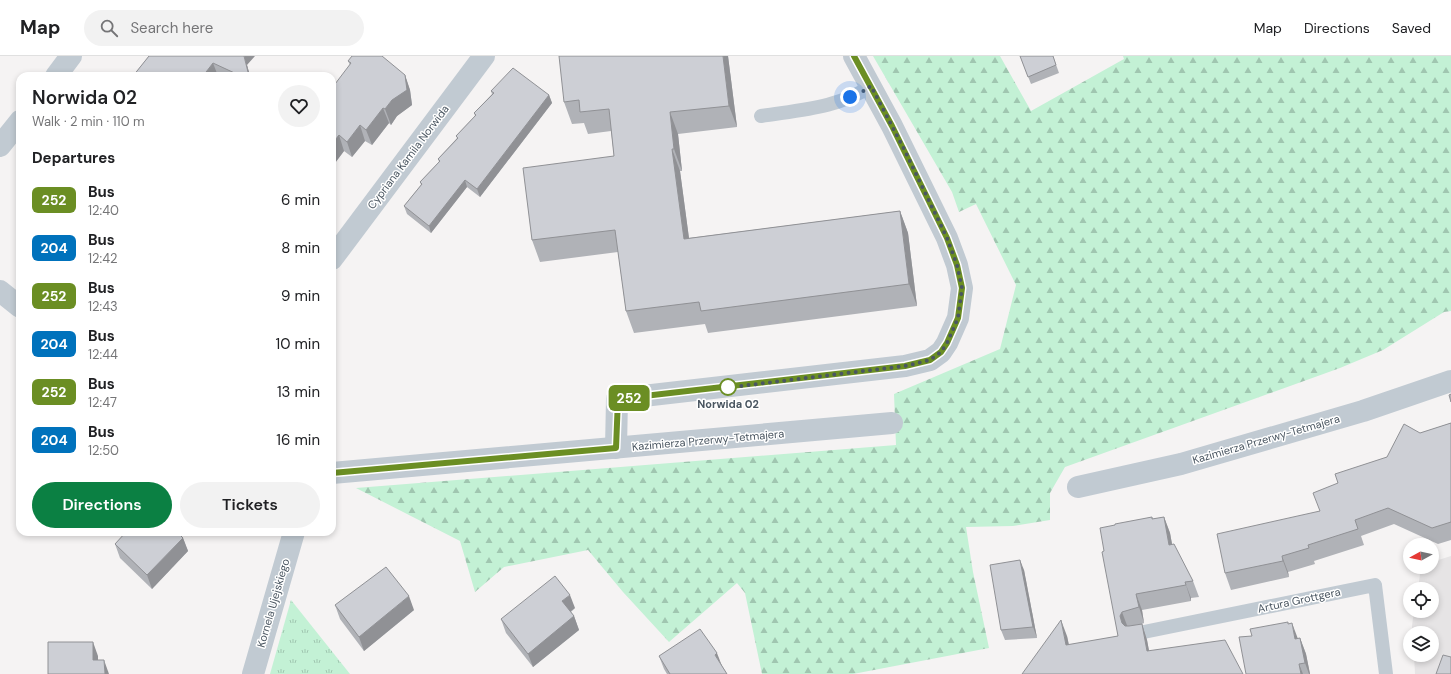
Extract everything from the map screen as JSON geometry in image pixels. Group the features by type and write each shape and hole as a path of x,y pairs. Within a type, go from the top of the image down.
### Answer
{"street":[{"path":"59,72 71,56"},
{"name":"Cypriana Kamila Norwida","path":"336,254 484,56"},
{"path":"616,448 618,399 905,366 930,360 941,352 947,343 958,318 962,288 957,265 947,238 899,140 854,56"},
{"path":"0,146 16,126"},
{"path":"0,291 16,304"},
{"name":"Kazimierza Przerwy-Tetmajera","path":"1078,487 1181,464 1363,411 1451,381"},
{"name":"Kazimierza Przerwy-Tetmajera","path":"336,473 892,423"},
{"name":"Kornela Ujejskiego","path":"253,674 293,536"}],"lane":[{"path":"760,116 838,103 862,92 871,86"},
{"name":"Artura Grottgera","path":"1134,634 1375,585 1386,674"}],"shaded area":[{"path":"1451,556 1451,674 1415,674 1414,662 1439,662 1439,626 1412,626 1413,618 1439,618 1439,582 1419,582 1420,574 1439,574 1439,560"}],"green space":[{"path":"873,56 1000,56 1031,111 1124,59 1123,56 1451,56 1451,311 1444,312 1383,350 1340,368 1065,467 1050,493 1050,520 1013,526 966,527 973,572 989,648 853,674 762,674 745,593 737,583 669,642 623,592 588,550 504,567 475,592 460,541 356,488 896,445 894,394 1000,349 1016,285 976,204 959,212 952,192"},
{"path":"291,600 350,674 270,674"}],"building":[{"path":"149,56 244,56 248,72 232,72 213,63 206,72 136,72"},
{"path":"352,56 382,56 405,75 407,90 392,100 385,109 383,108 366,130 360,125 347,142 339,135 336,139 336,83 351,63 348,61"},
{"path":"559,56 723,56 729,106 670,112 674,149 672,149 684,239 900,211 909,284 701,311 699,302 626,311 615,230 532,240 523,168 614,156 609,109 580,112 579,100 564,102"},
{"path":"1020,56 1053,56 1056,65 1028,77"},
{"path":"513,68 549,95 477,189 465,180 429,226 404,206 422,184 420,182 440,161 438,159 458,138 456,136 476,115 474,113 494,93 491,91"},
{"path":"1451,423 1451,522 1432,528 1388,508 1355,520 1358,529 1308,545 1309,548 1282,556 1283,561 1225,573 1217,534 1320,511 1313,493 1338,483 1335,474 1387,457 1404,424 1420,433"},
{"path":"1152,517 1152,519 1164,517 1169,545 1174,544 1193,581 1185,582 1186,585 1136,594 1139,607 1122,612 1120,616 1122,623 1125,626 1142,624 1147,651 1225,640 1243,674 1022,674 1061,620 1066,645 1118,636 1102,552 1104,551 1100,528"},
{"path":"122,536 181,536 183,538 147,575 115,544"},
{"path":"1020,560 1033,627 1001,630 990,565"},
{"path":"386,567 409,596 359,637 335,605"},
{"path":"555,576 570,595 562,601 574,616 528,654 501,619"},
{"path":"1288,622 1288,624 1292,623 1295,639 1300,638 1305,663 1299,664 1301,674 1246,674 1239,637 1252,636 1250,629"},
{"path":"700,629 717,653 715,655 727,674 670,674 659,656"},
{"path":"48,642 93,642 93,660 104,660 105,674 48,674"},
{"path":"1443,655 1451,657 1451,674 1436,674"}],"bus line":[{"name":"252","path":"336,473 616,448 618,399 905,366 930,360 941,352 947,343 958,318 962,288 957,265 947,238 916,173 854,56"}],"place":[{"name":"Norwida 02","path":"728,387"}],"route":[{"path":"728,387 724,388 905,366 930,360 941,352 947,343 958,318 962,288 957,265 947,238 904,149 871,86 850,97"}]}
